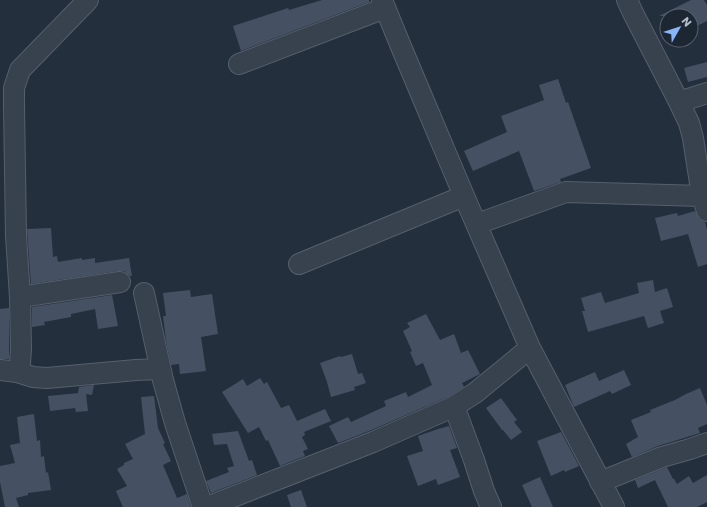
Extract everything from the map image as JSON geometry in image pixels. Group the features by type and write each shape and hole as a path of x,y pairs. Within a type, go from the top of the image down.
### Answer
{"street":[{"path":"8,371 20,363 22,349 20,297 8,237 14,88 20,70 88,0"},
{"path":"477,224 566,192 705,201 689,123 627,0"},
{"path":"239,64 384,4 464,196 530,348 614,507"},
{"path":"679,102 707,92"},
{"path":"299,264 464,196"},
{"path":"20,297 120,282"},
{"path":"144,293 160,369 175,423 203,507"},
{"path":"207,507 373,442 454,406 475,393 530,348"},
{"path":"8,371 33,377 47,378 160,369"},
{"path":"454,406 491,507"},
{"path":"600,482 662,457 707,443"}],"building":[{"path":"322,0 369,0 369,2 241,51 233,26 288,8 289,10"},
{"path":"691,0 704,0 707,5 707,21 699,25 699,8 675,8"},
{"path":"707,62 707,77 688,82 684,68"},
{"path":"558,79 566,103 568,102 591,168 560,179 561,182 534,191 519,151 473,171 464,151 507,132 501,116 544,100 539,85"},
{"path":"695,211 699,219 705,222 707,230 707,264 698,267 688,234 661,241 655,218 677,213 678,216"},
{"path":"51,228 53,257 57,256 58,262 82,258 82,260 95,258 95,263 129,258 132,276 124,271 118,271 31,284 27,229"},
{"path":"653,280 655,292 667,288 673,307 660,311 664,323 648,328 644,316 588,332 582,311 585,311 581,298 601,292 605,303 639,293 637,283"},
{"path":"190,290 191,297 212,294 218,334 201,337 206,371 180,374 179,364 171,365 163,316 166,316 163,293"},
{"path":"112,295 118,326 98,329 95,309 71,314 71,317 44,322 45,325 32,327 32,307"},
{"path":"9,308 9,359 0,359 0,309"},
{"path":"426,314 440,340 454,334 461,353 468,350 480,374 462,383 464,387 448,397 338,443 329,426 348,417 351,422 386,406 384,401 406,392 408,397 432,385 423,363 416,366 410,352 412,351 403,331 410,327 407,323"},
{"path":"352,354 358,374 362,373 366,383 354,387 355,390 331,397 320,363 340,356"},
{"path":"624,370 631,385 612,394 610,391 574,407 565,385 595,372 599,381"},
{"path":"260,378 264,384 267,382 281,408 289,405 297,421 325,409 331,421 304,432 305,435 302,437 308,449 303,451 305,456 280,466 268,440 266,441 259,427 248,433 222,392 243,379 247,386"},
{"path":"94,385 92,395 86,394 88,411 76,412 75,408 50,411 48,396 79,393 79,387"},
{"path":"700,388 707,405 707,424 698,428 700,433 658,446 632,457 626,444 638,437 631,420"},
{"path":"154,396 158,428 165,443 163,444 171,461 163,465 177,498 187,494 191,507 123,507 116,491 127,486 117,469 124,465 124,463 133,459 125,444 145,434 141,397"},
{"path":"501,398 517,420 514,422 522,432 511,440 486,408"},
{"path":"34,414 37,441 40,440 41,457 44,456 46,473 48,472 51,490 28,493 28,495 16,498 19,507 5,507 0,482 0,466 15,463 10,445 20,443 17,417"},
{"path":"449,426 457,448 450,450 460,477 438,485 436,479 418,486 407,456 423,451 418,436"},
{"path":"238,431 249,461 252,460 257,475 211,493 206,481 229,472 227,468 234,466 227,444 214,445 212,434"},
{"path":"561,432 579,466 565,472 564,470 551,476 537,441"},
{"path":"667,467 677,484 689,476 693,483 707,475 707,502 697,507 668,507 655,480 638,488 635,480"},
{"path":"540,477 553,507 532,507 522,485"},
{"path":"301,490 307,507 291,507 287,495"}]}
